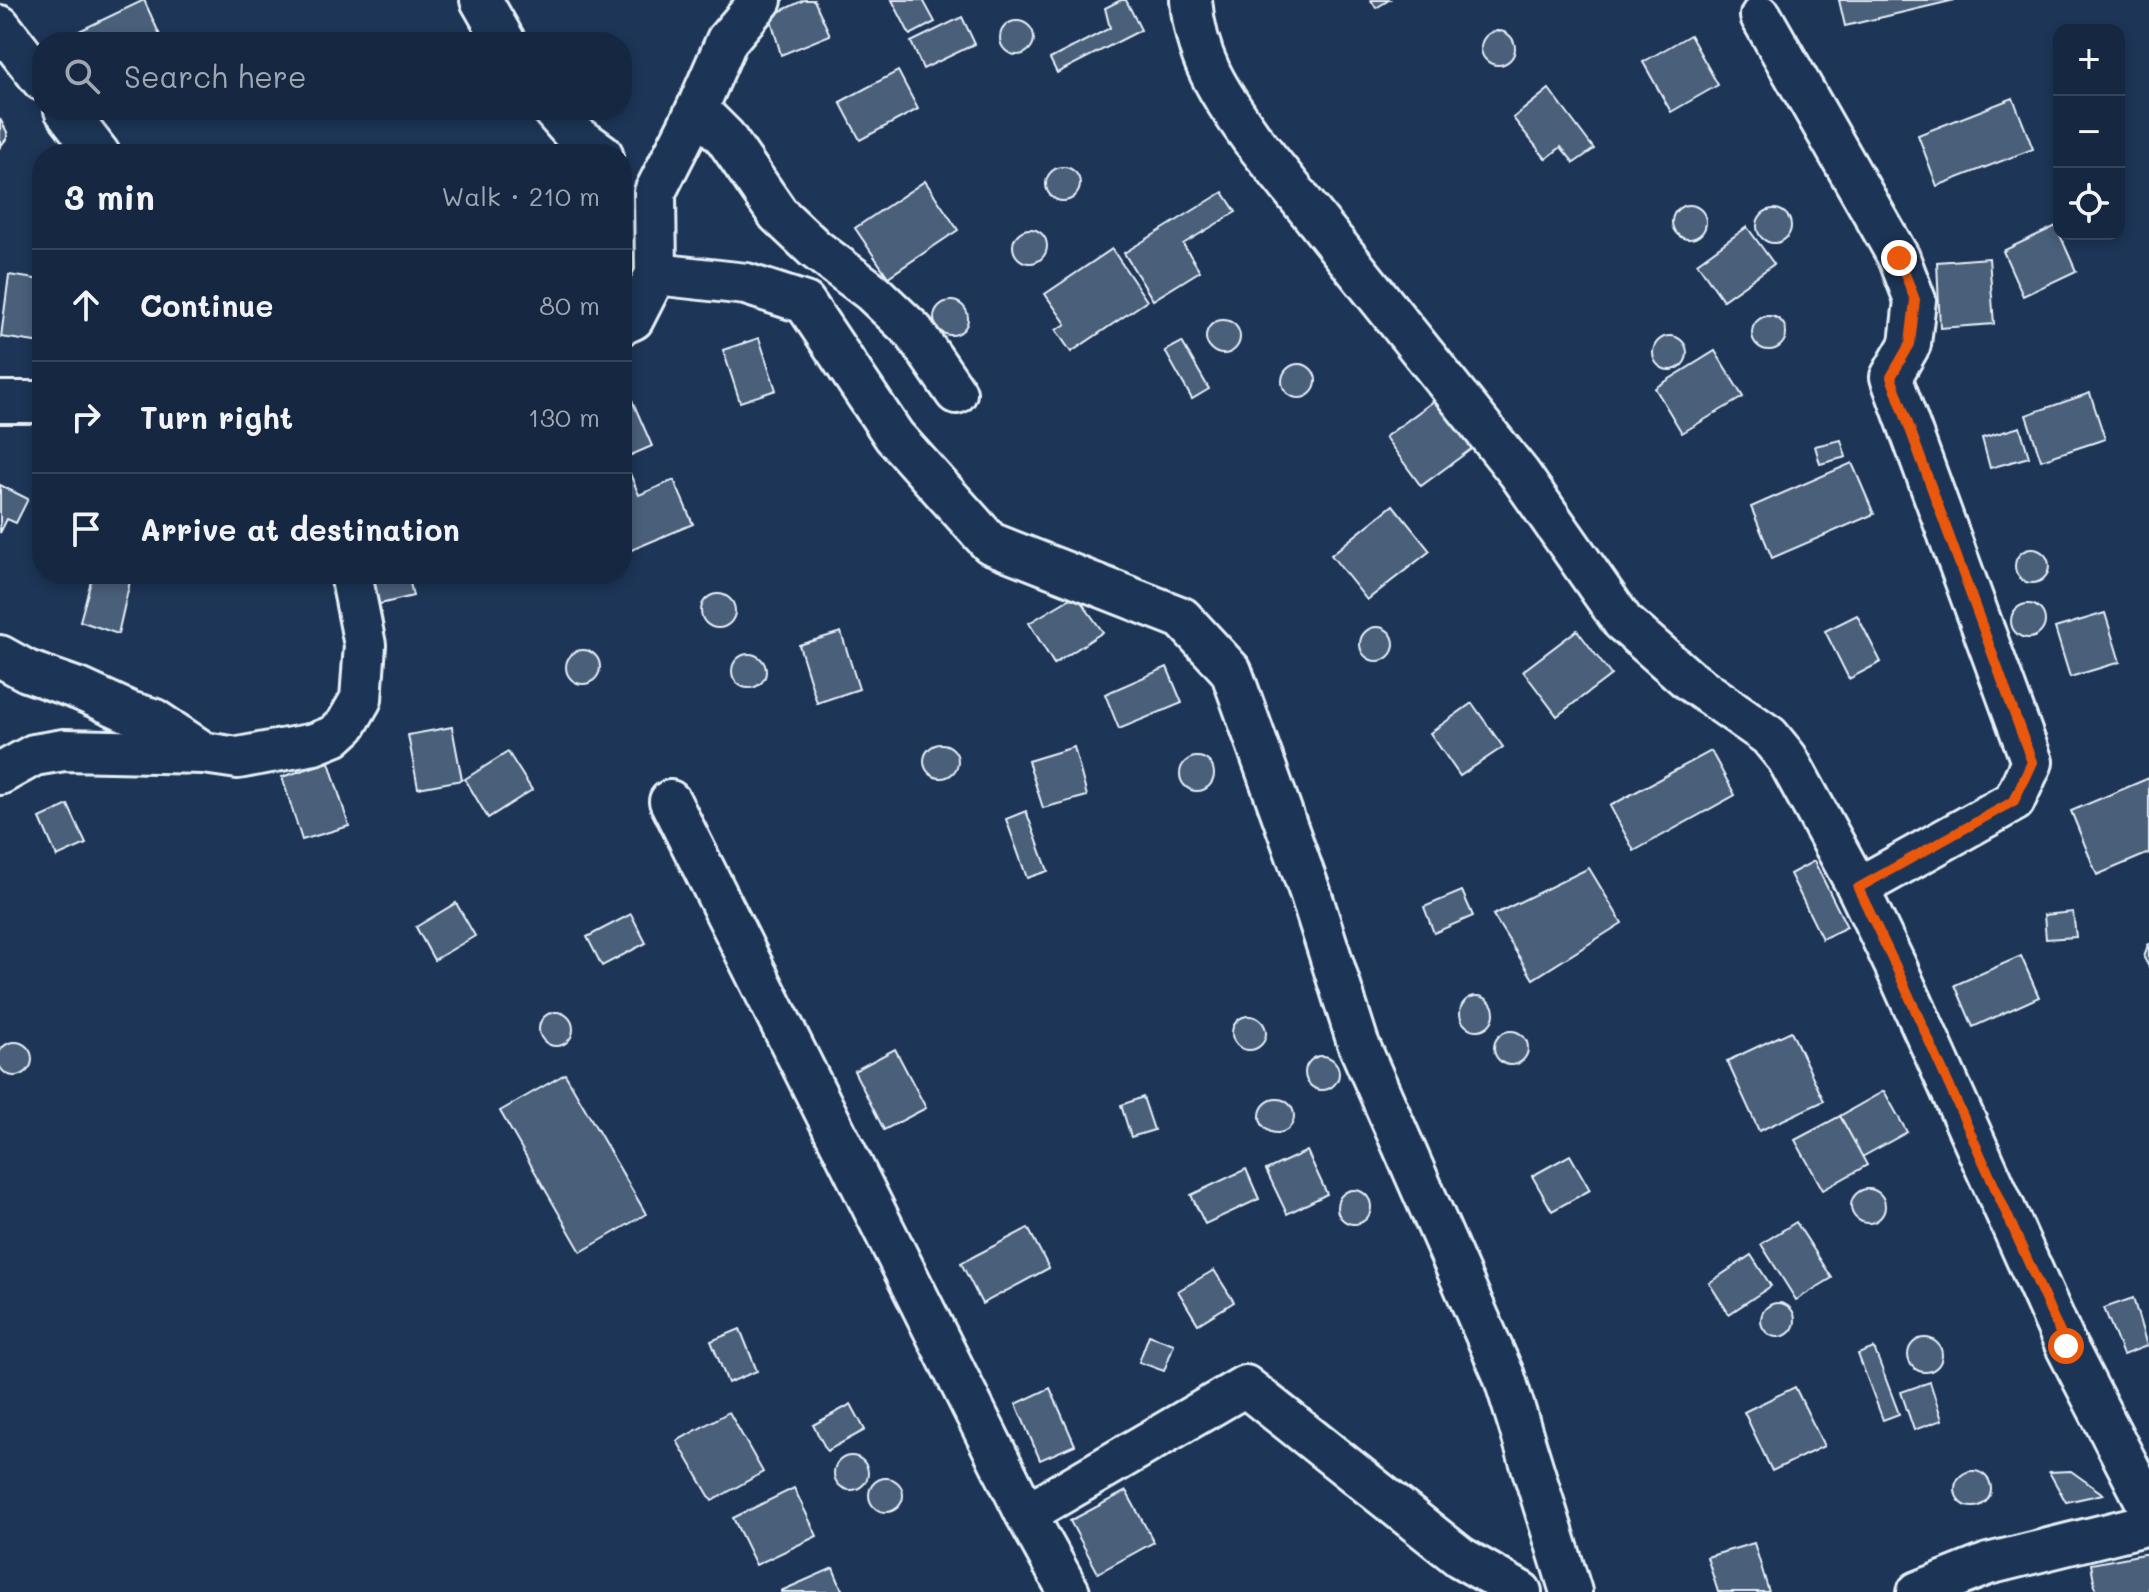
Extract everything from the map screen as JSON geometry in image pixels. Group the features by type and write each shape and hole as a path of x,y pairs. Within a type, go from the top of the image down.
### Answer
{"street":[{"path":"481,0 499,32"},
{"path":"632,319 656,274 655,192 697,109 727,40 761,0"},
{"path":"1191,0 1193,26 1213,84 1252,139 1519,473 1623,622 1689,680 1769,736 1787,758 1858,888 2066,1346 2149,1507"},
{"path":"1761,16 1899,258 1915,300 1910,344 1891,377 2032,762 2014,801 1858,888"},
{"path":"0,26 32,67"},
{"path":"697,109 725,137 778,214 815,249 872,292 914,332 956,393"},
{"path":"73,120 91,144"},
{"path":"562,120 588,144"},
{"path":"632,176 655,192"},
{"path":"656,274 746,284 805,303 894,436 990,543 1182,618 1231,671 1310,892 1358,1043 1504,1376 1571,1592"},
{"path":"0,402 32,402"},
{"path":"0,774 34,755 64,750 204,753 238,758 314,744 334,736 346,725 361,699 365,645 353,584"},
{"path":"0,656 27,671 153,719 204,753"},
{"path":"670,801 1026,1514 1069,1592"},
{"path":"1026,1514 1245,1386 1460,1557 1521,1592"},
{"path":"1918,1592 1988,1564 2149,1524"}],"building":[{"path":"144,0 158,32 77,32"},
{"path":"804,0 814,0 830,35 781,55 770,16"},
{"path":"892,0 923,0 935,22 910,35"},
{"path":"1126,0 1141,30 1057,73 1050,59 1110,28 1105,8"},
{"path":"1371,0 1389,0 1376,8"},
{"path":"1839,0 1955,0 1845,26"},
{"path":"962,17 975,44 923,69 911,42"},
{"path":"1017,21 1029,26 1034,38 1029,50 1017,55 1005,50 1000,38 1005,26"},
{"path":"1498,31 1510,36 1515,48 1510,60 1498,65 1486,60 1481,48 1486,36"},
{"path":"1690,35 1718,85 1671,112 1643,62"},
{"path":"898,71 918,109 860,140 840,102"},
{"path":"1549,89 1594,149 1574,163 1561,147 1546,159 1513,118"},
{"path":"2013,98 2033,149 1937,186 1918,135"},
{"path":"0,119 7,138 0,147"},
{"path":"1063,167 1075,172 1080,184 1075,196 1063,201 1051,196 1046,184 1051,172"},
{"path":"925,181 958,230 888,277 855,228"},
{"path":"1223,192 1236,212 1183,244 1200,271 1153,300 1124,253"},
{"path":"1689,205 1701,210 1706,222 1701,234 1689,239 1677,234 1672,222 1677,210"},
{"path":"1774,209 1786,214 1791,226 1786,238 1774,243 1762,238 1757,226 1762,214"},
{"path":"1747,227 1774,264 1723,300 1697,263"},
{"path":"2053,227 2053,240 2062,240 2076,271 2023,296 2003,251"},
{"path":"1030,229 1042,234 1047,246 1042,258 1030,263 1018,258 1013,246 1018,234"},
{"path":"1112,249 1147,301 1071,352 1056,330 1066,324 1045,294"},
{"path":"1989,258 1994,324 1940,328 1937,262"},
{"path":"9,275 32,278 32,342 1,337"},
{"path":"951,301 963,306 968,318 963,330 951,335 939,330 934,318 939,306"},
{"path":"1769,316 1781,321 1786,333 1781,345 1769,350 1757,345 1752,333 1757,321"},
{"path":"1223,320 1235,325 1240,337 1235,349 1223,354 1211,349 1206,337 1211,325"},
{"path":"1670,336 1682,341 1687,353 1682,365 1670,370 1658,365 1653,353 1658,341"},
{"path":"759,338 776,390 740,402 723,350"},
{"path":"1182,342 1209,389 1192,399 1165,351"},
{"path":"1715,351 1743,397 1682,433 1655,388"},
{"path":"1299,364 1311,369 1316,381 1311,393 1299,398 1287,393 1282,381 1287,369"},
{"path":"2090,393 2105,439 2041,460 2026,415"},
{"path":"1438,398 1474,447 1421,486 1385,437"},
{"path":"632,400 652,446 632,455"},
{"path":"2020,427 2029,457 1990,468 1982,438"},
{"path":"1841,440 1846,457 1820,464 1815,446"},
{"path":"1852,463 1874,514 1772,558 1751,507"},
{"path":"632,478 639,495 674,480 693,524 632,550"},
{"path":"0,485 28,499 16,523 7,519 0,533"},
{"path":"1393,505 1430,551 1367,600 1331,555"},
{"path":"2032,549 2044,554 2049,566 2044,578 2032,583 2020,578 2015,566 2020,554"},
{"path":"90,584 129,584 118,634 80,621"},
{"path":"371,584 410,584 413,596 376,605"},
{"path":"718,594 730,599 735,611 730,623 718,628 706,623 701,611 706,599"},
{"path":"1076,595 1103,632 1054,664 1029,623"},
{"path":"2028,604 2040,609 2045,621 2040,633 2028,638 2016,633 2011,621 2016,609"},
{"path":"2105,613 2120,662 2070,677 2055,628"},
{"path":"1857,615 1881,662 1849,679 1825,631"},
{"path":"1377,627 1389,632 1394,644 1389,656 1377,661 1365,656 1360,644 1365,632"},
{"path":"1577,630 1611,675 1557,716 1523,671"},
{"path":"841,632 859,689 817,703 799,645"},
{"path":"583,650 595,655 600,667 595,679 583,684 571,679 566,667 571,655"},
{"path":"749,654 761,659 766,671 761,683 749,688 737,683 732,671 737,659"},
{"path":"1167,667 1182,703 1119,729 1105,694"},
{"path":"1472,703 1503,747 1460,776 1430,733"},
{"path":"452,727 462,780 418,788 408,735"},
{"path":"941,744 953,749 958,761 953,773 941,778 929,773 924,761 929,749"},
{"path":"1074,747 1087,796 1043,808 1028,761"},
{"path":"1711,751 1735,795 1634,851 1610,806"},
{"path":"508,752 532,790 488,818 465,779"},
{"path":"1197,757 1209,762 1214,774 1209,786 1197,791 1185,786 1180,774 1185,762"},
{"path":"329,762 349,826 302,840 282,777"},
{"path":"2149,778 2149,853 2097,875 2071,811"},
{"path":"68,805 86,844 57,857 40,818"},
{"path":"1026,811 1048,871 1027,878 1006,819"},
{"path":"1814,861 1847,927 1822,939 1790,874"},
{"path":"1589,868 1622,923 1533,979 1493,915"},
{"path":"1462,891 1473,916 1434,933 1424,907"},
{"path":"456,903 475,936 434,960 416,927"},
{"path":"2073,912 2076,937 2046,939 2044,915"},
{"path":"631,914 646,943 602,966 587,937"},
{"path":"2149,944 2149,967 2144,958"},
{"path":"2021,956 2039,997 1973,1027 1955,985"},
{"path":"1477,996 1489,1001 1494,1013 1489,1025 1477,1030 1465,1025 1460,1013 1465,1001"},
{"path":"556,1012 568,1017 573,1029 568,1041 556,1046 544,1041 539,1029 544,1017"},
{"path":"1249,1016 1261,1021 1266,1033 1261,1045 1249,1050 1237,1045 1232,1033 1237,1021"},
{"path":"1511,1031 1523,1036 1528,1048 1523,1060 1511,1065 1499,1060 1494,1048 1499,1036"},
{"path":"1791,1031 1824,1101 1759,1131 1727,1061"},
{"path":"15,1042 27,1047 32,1059 27,1071 15,1076 3,1071 -1,1056 3,1047"},
{"path":"895,1049 926,1108 884,1130 854,1071"},
{"path":"1322,1056 1334,1061 1339,1073 1334,1085 1322,1090 1310,1085 1305,1073 1310,1061"},
{"path":"565,1074 646,1214 581,1252 500,1111"},
{"path":"1884,1091 1907,1132 1862,1157 1840,1116"},
{"path":"1143,1097 1154,1130 1131,1137 1121,1105"},
{"path":"1277,1099 1289,1104 1294,1116 1289,1128 1277,1133 1265,1128 1260,1116 1265,1104"},
{"path":"1840,1116 1867,1165 1823,1190 1795,1140"},
{"path":"1307,1151 1327,1194 1287,1214 1266,1170"},
{"path":"1570,1155 1590,1190 1552,1211 1532,1176"},
{"path":"1246,1169 1259,1199 1205,1224 1191,1195"},
{"path":"1868,1189 1880,1194 1885,1206 1880,1218 1868,1223 1856,1218 1851,1206 1856,1194"},
{"path":"1354,1190 1366,1195 1371,1207 1366,1219 1354,1224 1342,1219 1337,1207 1342,1195"},
{"path":"1796,1222 1832,1278 1796,1300 1761,1244"},
{"path":"1028,1228 1049,1268 982,1304 961,1263"},
{"path":"1751,1255 1771,1286 1729,1314 1709,1283"},
{"path":"1214,1270 1234,1302 1198,1324 1178,1291"},
{"path":"2133,1298 2147,1346 2123,1355 2104,1308"},
{"path":"1778,1303 1790,1308 1795,1320 1790,1332 1778,1337 1766,1332 1761,1320 1766,1308"},
{"path":"740,1329 757,1371 728,1383 711,1341"},
{"path":"1149,1335 1174,1344 1164,1371 1139,1362"},
{"path":"1925,1338 1937,1343 1942,1355 1937,1367 1925,1372 1913,1367 1908,1355 1913,1343"},
{"path":"1874,1348 1899,1414 1883,1420 1858,1354"},
{"path":"1930,1382 1942,1420 1914,1430 1901,1392"},
{"path":"1795,1387 1824,1446 1772,1471 1744,1412"},
{"path":"1050,1388 1075,1445 1040,1460 1016,1404"},
{"path":"851,1404 865,1430 827,1451 813,1425"},
{"path":"729,1412 763,1472 712,1501 677,1441"},
{"path":"851,1456 863,1461 868,1473 863,1485 851,1490 839,1485 834,1473 839,1461"},
{"path":"1973,1471 1986,1476 1991,1489 1986,1502 1973,1507 1960,1502 1955,1489 1960,1476"},
{"path":"2071,1471 2103,1494 2066,1502 2049,1472"},
{"path":"886,1478 898,1483 903,1495 898,1507 886,1512 874,1507 869,1495 874,1483"},
{"path":"794,1488 817,1536 756,1565 733,1518"},
{"path":"1126,1491 1154,1542 1098,1573 1070,1521"},
{"path":"1754,1543 1769,1592 1718,1592 1707,1557"},
{"path":"2149,1553 2149,1592 2096,1592 2091,1564"},
{"path":"833,1568 843,1592 781,1592 781,1591"}],"route":[{"path":"1899,258 1915,300 1910,344 1891,377 2032,762 2014,801 1858,888 2066,1346"}]}
